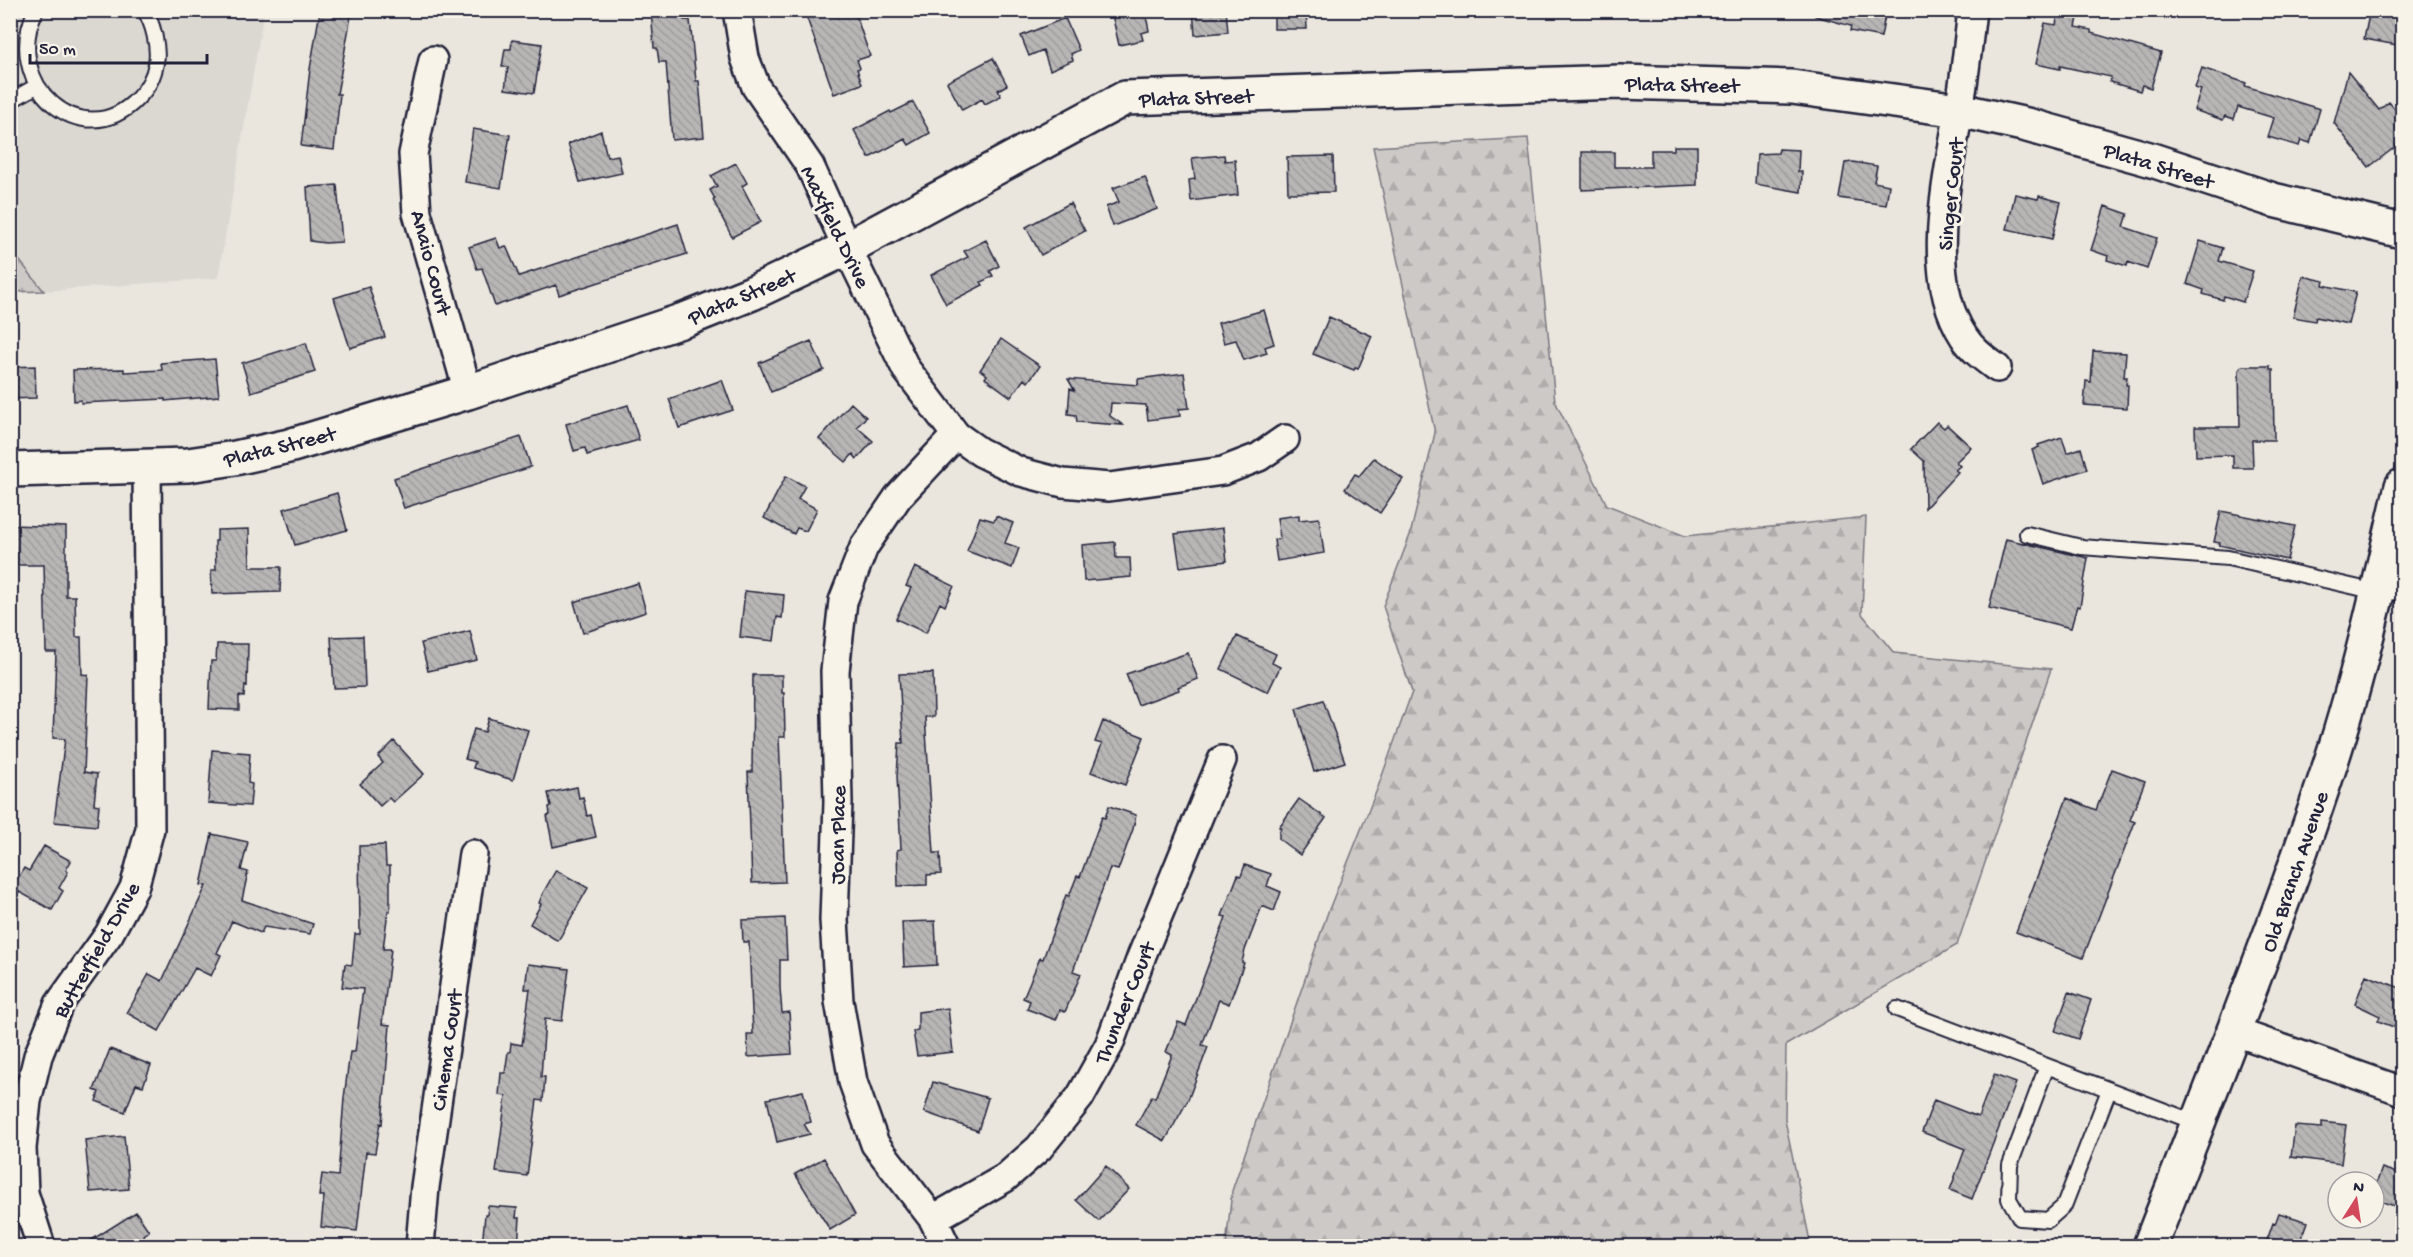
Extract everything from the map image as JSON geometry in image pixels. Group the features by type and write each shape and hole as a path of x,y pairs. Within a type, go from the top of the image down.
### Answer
{"street":[{"name":"Maxfield Drive","path":"737,10 745,58 756,87 810,166 906,369 957,435 980,452 1021,472 1063,483 1109,487 1223,471 1259,457 1285,439"},
{"name":"Singer Court","path":"1972,10 1959,110 1946,183 1941,244 1944,274 1956,322 1965,338 1980,355 1997,368"},
{"name":"Anaio Court","path":"433,60 413,154 417,213 468,392"},
{"name":"Plata Street","path":"10,470 188,465 235,458 289,446 468,392 687,319 752,293 847,248 1125,98 1630,82 1792,87 1959,110 2027,125 2149,159 2273,200 2403,231"},
{"name":"Joan Place","path":"946,1246 933,1219 876,1144 853,1082 839,1001 834,920 838,802 835,671 843,601 864,547 898,497 957,435"},
{"name":"Butterfield Drive","path":"41,1246 24,1193 22,1148 27,1101 38,1056 59,1004 109,934 134,888 150,829 147,465"},
{"name":"Old Branch Avenue","path":"2150,1246 2275,922 2331,762 2386,587 2403,486"},
{"name":"Thunder Court","path":"933,1219 1005,1179 1039,1148 1080,1097 1109,1046 1142,955 1222,760"},
{"name":"Cinema Court","path":"420,1246 425,1186 473,854"},
{"path":"2233,1031 2403,1091"}],"lane":[{"path":"36,10 24,33 22,47 23,61 33,88 52,108 79,118 107,117 127,108 142,94 150,82 158,55 146,12"},
{"path":"10,102 33,88"},
{"path":"2026,534 2081,547 2228,558 2386,587"},
{"path":"1896,1009 2197,1123"},
{"path":"2047,1066 2010,1165 2009,1199 2020,1218 2048,1220 2064,1206 2109,1090"}],"shaded area":[{"path":"10,11 264,11 218,278 44,291 11,250"}],"green space":[{"path":"1528,138 1555,401 1607,505 1685,536 1866,517 1862,614 1894,653 2051,669 1957,945 1786,1045 1785,1120 1811,1246 1226,1246 1232,1191 1328,912 1378,787 1412,692 1383,606 1410,535 1435,433 1373,147"},
{"path":"11,250 44,291 11,292"}],"building":[{"path":"651,10 683,10 684,20 690,20 704,137 672,140 666,62 659,62 657,48 654,48"},
{"path":"804,10 854,10 870,56 857,60 860,68 857,69 862,84 834,94"},
{"path":"1111,10 1145,10 1149,31 1141,33 1143,40 1119,45"},
{"path":"1193,10 1226,10 1228,32 1195,35"},
{"path":"1274,10 1306,10 1307,29 1274,29"},
{"path":"1815,10 1886,10 1881,37 1850,31 1851,26 1815,16"},
{"path":"2370,10 2403,10 2403,46 2364,39"},
{"path":"320,11 351,16 337,94 340,94 334,150 301,146 310,69"},
{"path":"2058,14 2078,18 2076,27 2091,30 2091,33 2161,53 2151,88 2142,85 2140,91 2110,82 2111,77 2060,66 2060,69 2036,64 2045,23 2056,25"},
{"path":"1065,18 1079,50 1071,54 1073,60 1050,70 1043,50 1029,56 1021,36"},
{"path":"512,40 542,44 534,93 505,89 508,67 502,67 505,49 511,49"},
{"path":"993,58 1007,85 998,90 1001,96 985,104 982,99 962,110 947,82"},
{"path":"2202,68 2246,83 2245,86 2320,109 2310,143 2301,140 2299,146 2268,137 2274,118 2238,107 2234,119 2225,116 2223,120 2194,110 2201,90 2195,88"},
{"path":"2348,72 2379,110 2389,102 2403,119 2403,141 2369,167 2334,123"},
{"path":"913,102 930,133 909,145 905,139 869,158 854,130"},
{"path":"473,129 510,135 501,188 465,182"},
{"path":"601,131 607,157 618,155 622,173 580,182 568,144"},
{"path":"1674,146 1697,146 1697,185 1582,190 1582,152 1614,152 1614,167 1651,167 1651,150 1674,150"},
{"path":"1779,149 1799,150 1798,172 1802,172 1801,192 1755,184 1757,154 1778,153"},
{"path":"1224,155 1225,161 1235,160 1238,195 1191,201 1189,180 1195,179 1192,158"},
{"path":"1333,156 1334,192 1288,193 1287,157"},
{"path":"736,163 747,183 742,186 761,222 732,237 710,190 717,186 711,176"},
{"path":"1845,163 1877,166 1874,182 1889,185 1886,205 1839,198"},
{"path":"1145,177 1157,209 1113,226 1106,207 1119,202 1113,188"},
{"path":"337,185 342,242 310,241 307,187"},
{"path":"2015,194 2038,199 2039,196 2061,202 2052,239 2007,229"},
{"path":"1070,203 1085,231 1041,255 1026,227"},
{"path":"2105,206 2128,214 2124,227 2157,238 2147,269 2128,262 2127,266 2107,260 2108,256 2091,250"},
{"path":"678,224 687,254 559,295 556,285 495,306 482,268 477,269 469,247 496,238 500,248 506,246 519,276"},
{"path":"986,240 999,266 990,271 993,276 981,282 983,285 946,304 931,275 968,257 964,251"},
{"path":"2200,241 2223,248 2219,261 2253,271 2243,302 2224,296 2223,300 2203,294 2204,290 2187,284"},
{"path":"2303,276 2324,281 2323,285 2356,292 2348,324 2316,317 2315,321 2293,317"},
{"path":"369,287 385,337 350,348 334,298"},
{"path":"1264,310 1274,344 1265,347 1267,353 1244,360 1236,340 1224,343 1218,323"},
{"path":"1329,317 1372,336 1358,369 1354,370 1313,354"},
{"path":"1001,339 1040,366 1028,382 1024,379 1011,397 985,378 987,375 980,370"},
{"path":"811,341 824,370 771,392 759,363"},
{"path":"306,343 315,372 251,392 242,363"},
{"path":"2093,351 2126,353 2124,377 2127,377 2126,385 2128,385 2127,408 2084,405 2086,381 2091,382"},
{"path":"215,359 219,396 165,401 165,399 81,403 81,400 74,401 73,370 124,369 124,372 162,370 161,363"},
{"path":"35,366 36,398 10,399 10,367"},
{"path":"2242,366 2270,366 2270,369 2273,369 2274,440 2252,440 2253,468 2233,468 2233,455 2196,456 2195,427 2240,427 2239,370"},
{"path":"1184,373 1189,408 1179,409 1180,416 1148,420 1146,405 1111,403 1110,416 1123,425 1077,422 1076,415 1068,414 1070,388 1075,391 1068,379 1138,385 1138,379"},
{"path":"722,380 733,410 679,428 669,399"},
{"path":"851,403 866,417 857,427 873,441 857,459 853,454 846,462 819,439"},
{"path":"628,405 639,440 587,455 585,448 574,451 566,424"},
{"path":"1937,422 1944,428 1947,425 1971,447 1956,462 1960,466 1955,470 1958,472 1925,508 1924,461 1911,449"},
{"path":"521,437 531,467 404,508 394,478"},
{"path":"2062,437 2067,453 2081,448 2087,469 2043,484 2032,450 2039,447 2038,445"},
{"path":"1374,458 1403,479 1380,513 1345,489 1355,474 1359,476"},
{"path":"786,476 805,486 798,499 817,509 806,531 797,528 794,534 764,518"},
{"path":"337,493 347,530 295,545 284,509"},
{"path":"2221,511 2295,526 2287,560 2214,542"},
{"path":"1299,515 1299,520 1319,518 1324,553 1277,561 1274,540 1280,539 1277,518"},
{"path":"996,516 1013,523 1005,543 1019,548 1012,568 967,551 980,517 994,521"},
{"path":"12,525 66,527 66,596 75,596 76,637 81,637 82,674 88,675 84,772 97,774 94,804 99,805 97,826 54,822 65,739 53,738 56,652 46,652 44,565 12,565"},
{"path":"1223,528 1227,561 1180,567 1175,534"},
{"path":"249,529 250,567 281,567 280,592 212,594 211,570 216,570 217,530"},
{"path":"2006,539 2088,558 2080,607 2077,606 2071,628 1989,608"},
{"path":"1115,542 1116,558 1130,558 1131,577 1084,581 1082,545"},
{"path":"915,567 954,586 945,606 940,603 926,633 896,619 911,588 906,586"},
{"path":"638,583 646,612 583,633 574,602"},
{"path":"745,591 784,595 782,618 777,617 774,641 740,637"},
{"path":"470,631 477,660 428,671 421,643"},
{"path":"363,636 365,687 334,688 331,637"},
{"path":"1237,636 1276,654 1272,663 1280,667 1268,692 1221,669"},
{"path":"217,644 248,644 247,686 245,685 244,697 239,696 239,710 209,709 211,661 216,661"},
{"path":"1188,653 1198,679 1178,687 1179,690 1138,705 1126,674"},
{"path":"933,673 934,717 925,717 934,853 940,853 941,874 927,875 927,885 898,886 897,850 901,849 897,776 899,743 903,743 899,674"},
{"path":"753,675 782,675 785,737 779,737 785,882 752,883 748,772 752,772"},
{"path":"1323,700 1345,762 1314,772 1296,709"},
{"path":"489,718 528,730 513,780 473,768 475,762 465,759 474,729 485,732"},
{"path":"1103,721 1144,737 1125,785 1091,772 1102,744 1095,742"},
{"path":"394,741 424,774 393,802 389,798 380,806 360,784 383,763 378,757"},
{"path":"212,750 250,753 248,783 252,784 250,806 208,803"},
{"path":"2112,769 2145,781 2130,820 2135,822 2083,958 2016,932 2067,798 2096,810"},
{"path":"577,787 579,798 583,797 587,816 591,815 596,837 553,847 547,816 550,815 549,807 551,806 548,793"},
{"path":"1299,799 1326,818 1300,855 1279,839 1281,828 1279,827"},
{"path":"1109,806 1136,815 1133,829 1118,870 1110,868 1073,971 1081,974 1065,1012 1060,1010 1056,1020 1027,1009 1030,1001 1023,998 1040,958 1043,959 1066,895 1069,896 1077,876 1080,877 1102,817 1105,818"},
{"path":"212,834 248,842 241,870 248,872 242,900 313,924 310,934 264,927 261,933 232,921 217,953 221,955 211,976 195,968 159,1031 127,1013 149,974 162,981 206,886 201,885"},
{"path":"385,845 386,866 390,866 390,911 388,911 383,949 391,949 382,1024 390,1025 382,1124 380,1123 375,1153 366,1152 357,1231 321,1227 324,1196 319,1196 322,1174 338,1176 350,1052 355,1052 363,989 342,987 345,964 352,965 355,934 360,934 359,846"},
{"path":"44,846 71,861 59,888 63,891 52,910 12,888 24,868 29,871"},
{"path":"1245,865 1271,874 1267,886 1281,892 1274,911 1262,906 1245,950 1242,962 1244,963 1229,1004 1219,1000 1202,1045 1208,1047 1188,1100 1165,1141 1136,1125 1152,1096 1155,1098 1172,1055 1166,1052 1178,1022 1186,1025 1226,917 1222,916 1238,875 1241,876"},
{"path":"556,870 588,888 558,941 530,924"},
{"path":"785,918 787,960 780,960 780,988 782,1013 789,1012 792,1054 748,1057 747,1034 753,1034 749,942 743,942 742,920"},
{"path":"935,921 937,965 904,967 902,922"},
{"path":"528,964 569,969 562,1021 545,1019 541,1077 545,1077 543,1101 537,1100 527,1176 496,1172 506,1096 499,1095 501,1073 505,1073 511,1043 522,1045 530,989 525,989"},
{"path":"2366,975 2403,989 2403,1019 2399,1029 2378,1021 2380,1016 2355,1004"},
{"path":"2069,992 2091,1000 2078,1039 2055,1031"},
{"path":"948,1008 953,1052 917,1056 913,1031 918,1030 918,1012"},
{"path":"110,1049 151,1065 143,1086 136,1084 125,1112 96,1101 99,1092 94,1090"},
{"path":"1994,1075 2016,1083 1972,1199 1950,1190 1965,1149 1922,1132 1934,1100 1978,1117"},
{"path":"933,1082 988,1098 978,1131 924,1112"},
{"path":"803,1091 811,1122 804,1124 810,1134 777,1142 767,1099"},
{"path":"2322,1122 2346,1125 2341,1164 2291,1157 2295,1126 2322,1128"},
{"path":"124,1136 129,1189 90,1192 85,1140"},
{"path":"824,1158 855,1215 830,1230 795,1174"},
{"path":"1106,1166 1129,1189 1099,1221 1076,1200"},
{"path":"2382,1168 2403,1175 2403,1209 2386,1203 2386,1170 2381,1170"},
{"path":"488,1206 517,1208 516,1218 520,1218 518,1246 482,1246"},
{"path":"136,1212 149,1231 143,1235 151,1246 82,1246"},
{"path":"2279,1213 2308,1222 2299,1246 2265,1246"}]}
